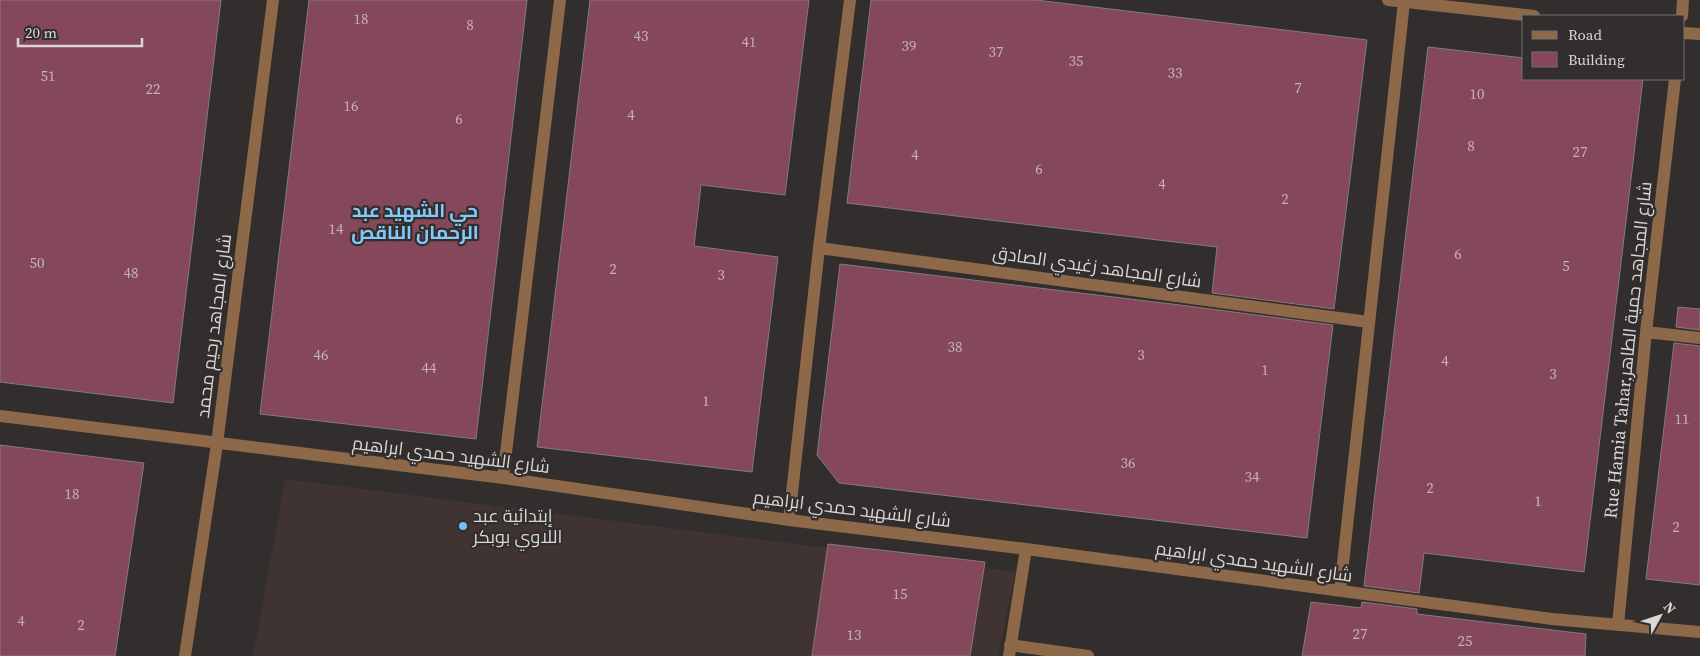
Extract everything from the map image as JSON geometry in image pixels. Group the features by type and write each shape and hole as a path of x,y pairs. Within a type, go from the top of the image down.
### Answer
{"street":[{"name":"شارع المجاهد رحيم محمد","path":"185,656 217,444 272,0"},
{"path":"503,478 560,0"},
{"path":"789,520 819,248 850,0"},
{"path":"1388,0 1525,15"},
{"path":"1682,15 1683,0"},
{"path":"1340,591 1404,2"},
{"path":"1685,33 1700,34"},
{"name":"Rue Hamia Tahar,شارع المجاهد حمية الطاهر","path":"1618,625 1646,332 1675,80"},
{"name":"شارع المجاهد زغيدي الصادق","path":"819,248 1369,322"},
{"path":"1646,332 1700,338"},
{"name":"شارع الشهيد حمدي ابراهيم","path":"0,416 503,478 789,520 1026,549 1552,619 1700,632"},
{"path":"1026,549 1010,651 1088,656"}],"shaded area":[{"name":"إبتدائية عبد اللاوي بوبكر","path":"285,479 1016,572 998,656 253,656"}],"building":[{"path":"0,0 221,0 173,403 0,382"},
{"path":"309,0 527,0 476,439 260,414"},
{"path":"590,0 809,0 785,195 701,185 694,246 778,257 752,472 537,447"},
{"path":"871,0 1036,0 1367,40 1334,309 1212,293 1217,247 847,203"},
{"path":"1428,47 1522,58 1522,80 1643,80 1584,572 1424,553 1419,593 1364,586"},
{"path":"840,264 1333,325 1307,538 839,483 817,455"},
{"path":"1678,307 1700,309 1700,330 1676,327"},
{"path":"1674,343 1700,346 1700,585 1646,579"},
{"path":"0,445 144,463 115,656 0,656"},
{"path":"828,544 985,562 970,656 812,656"},
{"path":"1311,602 1361,608 1362,602 1417,609 1417,614 1586,634 1585,656 1302,656"}],"place":[{"name":"إبتدائية عبد اللاوي بوبكر","path":"463,526"}],"district":[{"name":"حي الشهيد عبد الرحمان الناقص","path":"415,221"}]}
